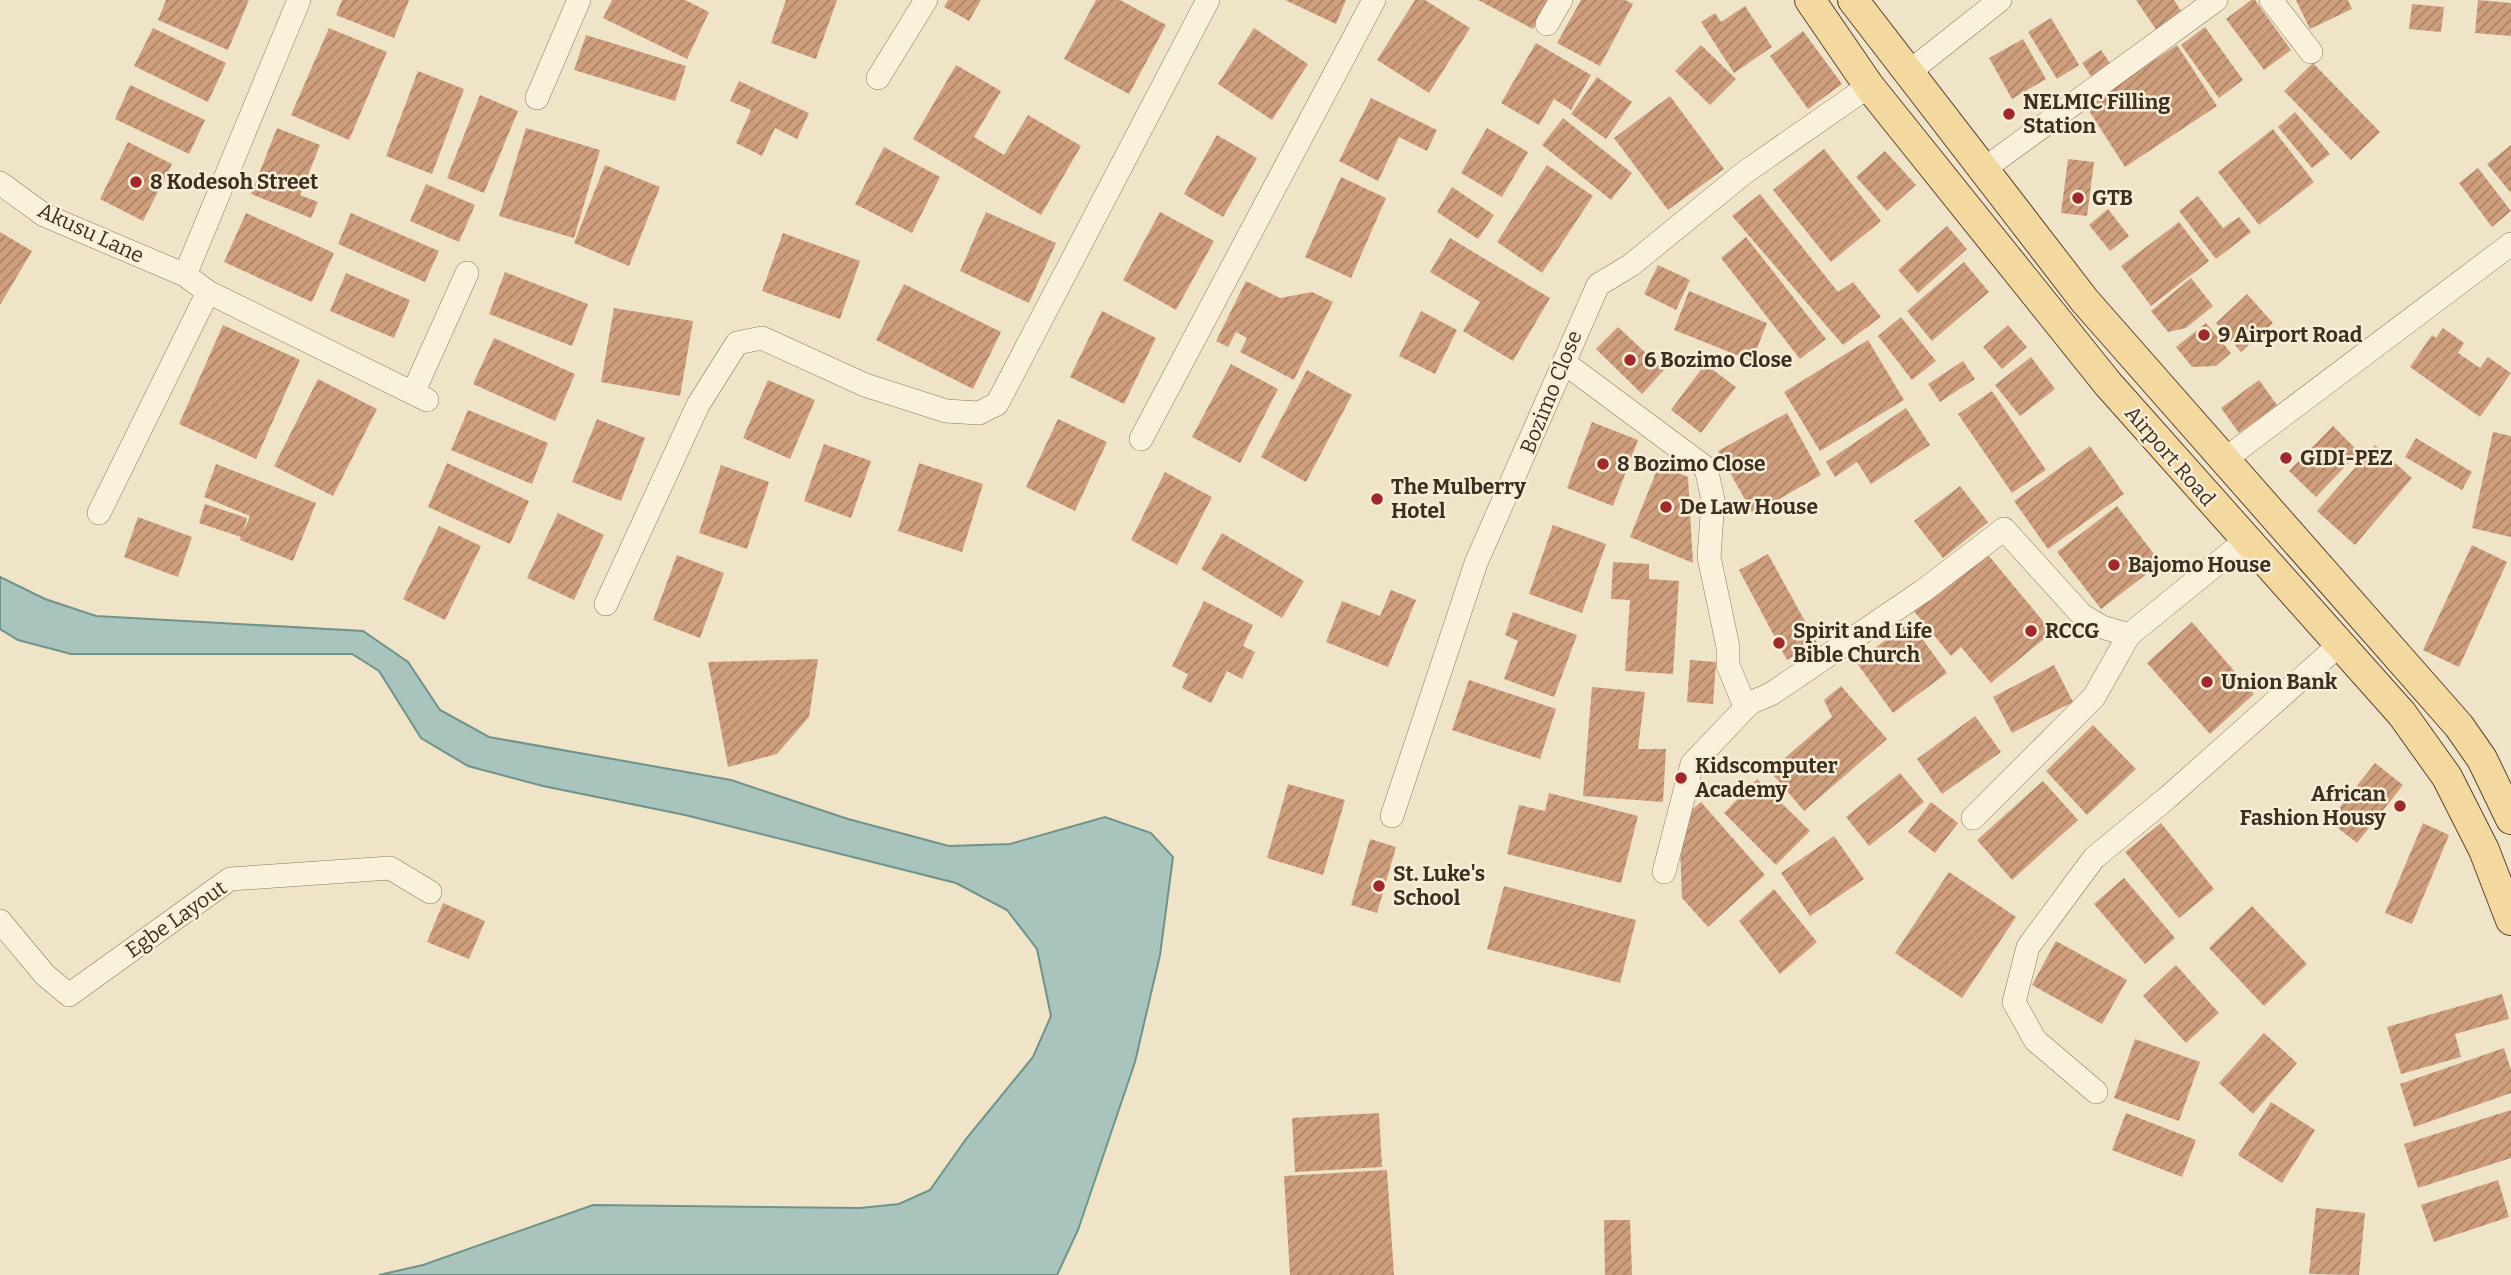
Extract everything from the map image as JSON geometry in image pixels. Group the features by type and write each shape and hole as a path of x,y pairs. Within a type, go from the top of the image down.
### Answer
{"main road":[{"name":"Airport Road","path":"1810,0 1869,86 2108,384 2338,646 2402,714 2447,777 2484,850 2511,920"},
{"name":"Airport Road","path":"1853,0 2085,301 2459,726 2507,799"},
{"path":"1987,236 2016,211"}],"street":[{"path":"185,275 299,0"},
{"path":"537,98 579,0"},
{"path":"878,78 926,0"},
{"path":"1141,439 1374,0"},
{"path":"1548,24 1560,0"},
{"path":"1909,72 2000,0"},
{"path":"1984,170 2216,0"},
{"path":"2271,0 2311,52"},
{"path":"606,604 698,405 737,343 762,338 865,385 946,411 979,413 997,404 1201,2"},
{"name":"Bozimo Close","path":"1392,816 1476,563 1566,364 1580,320 1598,285 1631,265 1744,173 1869,86"},
{"name":"Akusu Lane","path":"0,183 44,215 185,275 208,292 420,396 467,273"},
{"path":"2224,460 2511,244"},
{"path":"99,513 208,292"},
{"path":"1566,364 1706,468 1713,500 1709,557 1728,647 1728,665 1742,699 1750,704"},
{"path":"1664,872 1692,764 1750,704 1771,694 1923,592 2004,529 2082,615 2102,628 2129,635"},
{"path":"1973,818 2094,698 2129,635 2245,541"},
{"path":"2096,1092 2035,1040 2014,1002 2028,947 2094,858 2167,798 2338,646"},
{"name":"Egbe Layout","path":"0,921 45,975 69,995 230,879 390,867 430,892"}],"water":[{"path":"0,577 45,599 96,616 363,631 408,662 440,710 489,737 731,780 848,819 949,846 1010,844 1105,817 1151,833 1173,857 1160,955 1135,1062 1078,1230 1057,1275 379,1275 423,1265 593,1205 860,1208 899,1204 930,1190 966,1139 1033,1057 1051,1016 1037,949 1007,910 956,883 685,815 543,786 468,766 421,738 379,671 352,654 71,654 18,640 0,629"}],"building":[{"path":"166,0 249,0 228,50 158,20"},
{"path":"342,0 409,0 394,38 336,15"},
{"path":"612,0 685,0 709,12 687,59 603,18"},
{"path":"786,0 837,0 816,59 771,43"},
{"path":"948,0 981,0 969,21 944,7"},
{"path":"1096,0 1120,0 1166,25 1129,94 1064,59"},
{"path":"1285,0 1346,0 1336,24"},
{"path":"1415,0 1425,0 1470,28 1429,93 1377,60"},
{"path":"1478,0 1548,0 1533,29"},
{"path":"1581,0 1625,0 1633,4 1600,66 1557,43"},
{"path":"2136,0 2174,0 2183,14 2157,31"},
{"path":"2251,0 2255,0 2291,50 2264,70 2226,19"},
{"path":"2296,0 2348,0 2352,9 2310,29"},
{"path":"2478,0 2511,3 2511,36 2475,33"},
{"path":"2412,4 2444,7 2441,32 2409,29"},
{"path":"1745,6 1772,47 1734,73 1701,22 1715,13 1721,22"},
{"path":"2051,18 2079,65 2057,79 2028,32"},
{"path":"2205,27 2243,80 2219,98 2181,45"},
{"path":"153,28 226,63 208,102 134,66"},
{"path":"329,28 387,52 349,140 291,115"},
{"path":"1254,28 1308,64 1272,120 1218,84"},
{"path":"1803,31 1842,84 1808,109 1770,56"},
{"path":"586,35 686,66 675,101 574,70"},
{"path":"2023,39 2046,79 2012,99 1989,58"},
{"path":"1536,43 1591,75 1571,110 1554,99 1539,125 1501,103"},
{"path":"1701,45 1736,79 1710,105 1675,71"},
{"path":"2177,45 2217,106 2125,167 2086,106"},
{"path":"2101,50 2112,66 2093,79 2082,63"},
{"path":"2313,63 2380,132 2351,160 2284,91"},
{"path":"956,65 1001,91 974,137 1004,155 1028,115 1081,146 1041,215 913,139"},
{"path":"418,71 464,89 432,174 386,156"},
{"path":"1597,77 1632,102 1606,139 1571,114"},
{"path":"739,81 809,113 797,139 775,128 762,156 736,143 751,110 730,101"},
{"path":"130,85 205,120 189,154 115,119"},
{"path":"480,95 518,111 484,193 447,178"},
{"path":"1670,96 1724,169 1668,210 1614,138"},
{"path":"1371,98 1437,130 1427,151 1399,137 1378,181 1339,161"},
{"path":"2295,112 2330,154 2312,168 2278,127"},
{"path":"1563,118 1632,173 1611,200 1542,145"},
{"path":"277,128 320,145 300,195 318,202 311,218 251,194"},
{"path":"526,128 600,150 574,238 499,216"},
{"path":"1487,128 1528,152 1502,197 1461,173"},
{"path":"2273,129 2314,182 2259,225 2218,172"},
{"path":"1217,135 1257,158 1223,217 1184,194"},
{"name":"8 Kodesoh Street","path":"128,142 172,164 143,221 100,199"},
{"path":"2511,145 2511,193 2487,164"},
{"path":"884,147 940,177 912,233 855,204"},
{"path":"1824,149 1881,221 1831,262 1773,190"},
{"path":"1885,151 1916,185 1887,211 1856,177"},
{"path":"2068,159 2094,162 2087,216 2061,213"},
{"path":"605,165 660,187 629,266 574,243"},
{"path":"1547,165 1593,196 1542,273 1497,242"},
{"path":"2478,168 2511,211 2492,227 2459,183"},
{"path":"1341,177 1386,198 1351,278 1305,257"},
{"path":"426,184 475,205 459,242 410,221"},
{"path":"1452,187 1494,215 1478,239 1437,212"},
{"path":"1760,194 1838,292 1853,282 1881,317 1843,345 1732,216"},
{"path":"2198,196 2223,228 2239,217 2251,232 2216,259 2179,211"},
{"path":"2108,209 2129,236 2110,251 2089,225"},
{"path":"986,212 1056,243 1029,303 960,271"},
{"path":"1160,212 1214,241 1176,310 1123,280"},
{"path":"246,213 334,253 312,302 224,262"},
{"path":"351,213 439,251 425,282 338,244"},
{"path":"2179,222 2209,261 2151,306 2121,266"},
{"path":"1947,226 1967,249 1918,293 1898,270"},
{"path":"0,232 32,251 0,305"},
{"path":"783,233 860,261 840,319 762,291"},
{"path":"1746,237 1826,339 1800,359 1721,258"},
{"path":"1450,238 1550,298 1513,361 1463,331 1480,302 1430,272"},
{"path":"1964,262 1989,292 1932,341 1907,311"},
{"path":"1658,265 1690,280 1676,310 1644,294"},
{"path":"505,272 588,304 572,346 489,314"},
{"path":"346,273 410,300 394,338 330,311"},
{"path":"2191,278 2213,306 2186,328 2168,332 2151,311"},
{"path":"1246,281 1280,298 1312,292 1333,302 1294,380 1240,352 1247,338 1236,332 1228,347 1216,341"},
{"path":"904,284 1001,332 973,389 876,340"},
{"path":"1689,291 1767,323 1752,361 1674,330"},
{"path":"2247,294 2273,323 2241,352 2216,323"},
{"path":"614,308 693,321 680,396 601,382"},
{"path":"1102,311 1156,338 1124,404 1070,377"},
{"path":"1421,311 1457,330 1435,374 1399,356"},
{"path":"1901,317 1936,361 1912,380 1878,336"},
{"name":"9 Airport Road","path":"2206,323 2231,353 2216,366 2192,367 2176,347"},
{"path":"223,325 300,360 256,459 179,424"},
{"path":"2008,325 2027,347 2002,369 1983,347"},
{"name":"6 Bozimo Close","path":"1618,327 1664,370 1642,394 1596,349"},
{"path":"2443,328 2464,343 2458,353 2480,368 2488,357 2511,373 2480,417 2410,367 2432,335 2436,338"},
{"path":"494,338 575,374 555,421 473,384"},
{"path":"1868,340 1904,400 1820,451 1784,392"},
{"path":"2031,357 2055,389 2020,416 1995,385"},
{"path":"1963,361 1975,379 1940,402 1928,384"},
{"path":"1231,364 1278,389 1240,463 1192,437"},
{"path":"1705,364 1736,387 1701,433 1671,410"},
{"path":"1307,370 1352,395 1306,482 1261,457"},
{"path":"318,379 377,409 333,496 274,466"},
{"path":"768,380 815,400 790,459 743,438"},
{"path":"2259,380 2277,405 2239,433 2221,408"},
{"path":"1992,391 2046,470 2012,493 1958,414"},
{"path":"1906,408 1930,445 1871,484 1857,462 1835,477 1826,462"},
{"path":"468,410 548,443 532,484 451,450"},
{"path":"1787,413 1821,475 1753,514 1718,451"},
{"path":"597,419 645,438 621,501 572,482"},
{"path":"1058,419 1107,442 1075,511 1026,487"},
{"name":"8 Bozimo Close","path":"1592,422 1638,440 1613,506 1567,488"},
{"path":"2333,426 2359,452 2316,497 2289,471"},
{"path":"2493,432 2511,436 2511,537 2472,528"},
{"path":"2416,438 2472,472 2462,490 2405,457"},
{"path":"824,444 871,461 851,518 804,501"},
{"path":"2375,445 2412,478 2355,545 2317,511"},
{"path":"2090,446 2124,494 2048,549 2014,501"},
{"path":"447,463 529,501 510,544 428,507"},
{"path":"919,463 983,484 962,552 898,531"},
{"path":"216,464 316,503 293,561 240,540 241,537 199,523 205,504 247,518 243,532 250,516 204,497"},
{"path":"721,465 769,482 747,549 699,533"},
{"name":"De Law House","path":"1659,465 1688,477 1693,563 1630,537"},
{"path":"1165,472 1212,497 1177,565 1131,540"},
{"path":"1960,486 1988,522 1943,558 1914,521"},
{"path":"2117,506 2161,563 2101,609 2057,552"},
{"path":"558,513 604,535 574,600 527,578"},
{"path":"138,517 192,537 178,577 124,557"},
{"path":"1553,525 1606,544 1582,613 1529,594"},
{"path":"439,526 481,546 445,620 403,599"},
{"path":"1222,533 1304,581 1282,618 1201,569"},
{"path":"2472,545 2507,562 2459,667 2423,650"},
{"path":"1984,550 2052,632 1991,683 1961,647 1951,656 1913,610"},
{"path":"1768,554 1817,643 1787,660 1739,570"},
{"path":"677,555 724,573 700,638 653,620"},
{"path":"1613,562 1649,564 1649,579 1679,581 1673,674 1625,671 1630,600 1611,599"},
{"path":"1391,590 1416,600 1388,667 1326,642 1342,601 1380,616"},
{"path":"1204,601 1253,625 1243,646 1255,652 1242,679 1227,671 1211,703 1182,688 1188,674 1172,666"},
{"path":"1513,612 1577,635 1554,697 1504,679 1518,641 1505,635"},
{"path":"1910,622 1947,673 1893,713 1856,662"},
{"path":"2192,622 2254,694 2210,734 2147,663"},
{"path":"818,659 809,717 777,754 728,767 708,662"},
{"path":"1690,660 1716,662 1713,704 1687,702"},
{"path":"2054,665 2073,702 2012,733 1993,697"},
{"path":"1469,680 1556,709 1540,759 1452,730"},
{"path":"1841,686 1887,739 1804,811 1770,771 1832,717 1824,700"},
{"path":"1592,687 1645,692 1638,749 1666,749 1663,802 1583,796"},
{"path":"1975,716 2001,752 1942,794 1917,759"},
{"path":"2093,725 2136,769 2087,815 2046,771"},
{"path":"2375,763 2403,785 2357,843 2329,821"},
{"path":"1900,773 1924,802 1869,846 1846,817"},
{"path":"1757,779 1810,831 1776,865 1724,813"},
{"path":"2043,781 2078,820 2012,880 1977,840"},
{"path":"1288,784 1345,800 1323,875 1267,858"},
{"path":"1549,793 1638,816 1621,883 1507,854 1519,805 1545,811"},
{"path":"1701,802 1765,875 1708,927 1682,898 1679,820"},
{"path":"1931,802 1958,823 1935,853 1908,832"},
{"path":"2161,823 2214,889 2179,918 2125,852"},
{"path":"2423,823 2449,835 2412,924 2385,913"},
{"path":"1834,836 1864,879 1810,916 1781,873"},
{"path":"1370,839 1396,847 1377,913 1351,905"},
{"path":"1949,872 2016,917 1962,998 1895,953"},
{"path":"2124,878 2175,938 2145,964 2094,904"},
{"path":"1504,886 1636,920 1620,983 1487,949"},
{"path":"1774,889 1817,942 1780,974 1739,921"},
{"path":"443,903 485,921 469,959 427,942"},
{"path":"2252,906 2307,964 2264,1006 2209,948"},
{"path":"2056,941 2127,980 2102,1024 2032,985"},
{"path":"2176,965 2219,1013 2186,1043 2143,996"},
{"path":"2502,994 2509,1019 2455,1034 2461,1057 2401,1074 2387,1027"},
{"path":"2264,1033 2297,1063 2253,1114 2219,1083"},
{"path":"2135,1039 2200,1062 2179,1121 2114,1098"},
{"path":"2504,1048 2511,1070 2511,1093 2414,1127 2400,1084"},
{"path":"2271,1102 2315,1130 2282,1183 2238,1155"},
{"path":"2511,1110 2511,1158 2418,1188 2404,1144"},
{"path":"1379,1113 1382,1167 1295,1172 1292,1118"},
{"path":"2126,1113 2196,1140 2182,1177 2112,1150"},
{"path":"1387,1170 1394,1275 1290,1275 1284,1176"},
{"path":"2498,1180 2509,1217 2434,1242 2421,1205"},
{"path":"2316,1208 2365,1213 2359,1275 2309,1274"},
{"path":"1604,1220 1630,1220 1632,1275 1605,1275"}],"place":[{"name":"NELMIC Filling Station","path":"2009,114"},
{"name":"8 Kodesoh Street","path":"136,182"},
{"name":"GTB","path":"2078,198"},
{"name":"9 Airport Road","path":"2204,335"},
{"name":"6 Bozimo Close","path":"1630,360"},
{"name":"GIDI-PEZ","path":"2286,458"},
{"name":"8 Bozimo Close","path":"1603,464"},
{"name":"The Mulberry Hotel","path":"1377,499"},
{"name":"De Law House","path":"1666,507"},
{"name":"Bajomo House","path":"2114,565"},
{"name":"RCCG","path":"2031,631"},
{"name":"Spirit and Life Bible Church","path":"1779,643"},
{"name":"Union Bank","path":"2207,682"},
{"name":"Kidscomputer Academy","path":"1681,778"},
{"name":"African Fashion Housy","path":"2400,806"},
{"name":"St. Luke's School","path":"1379,886"}]}
